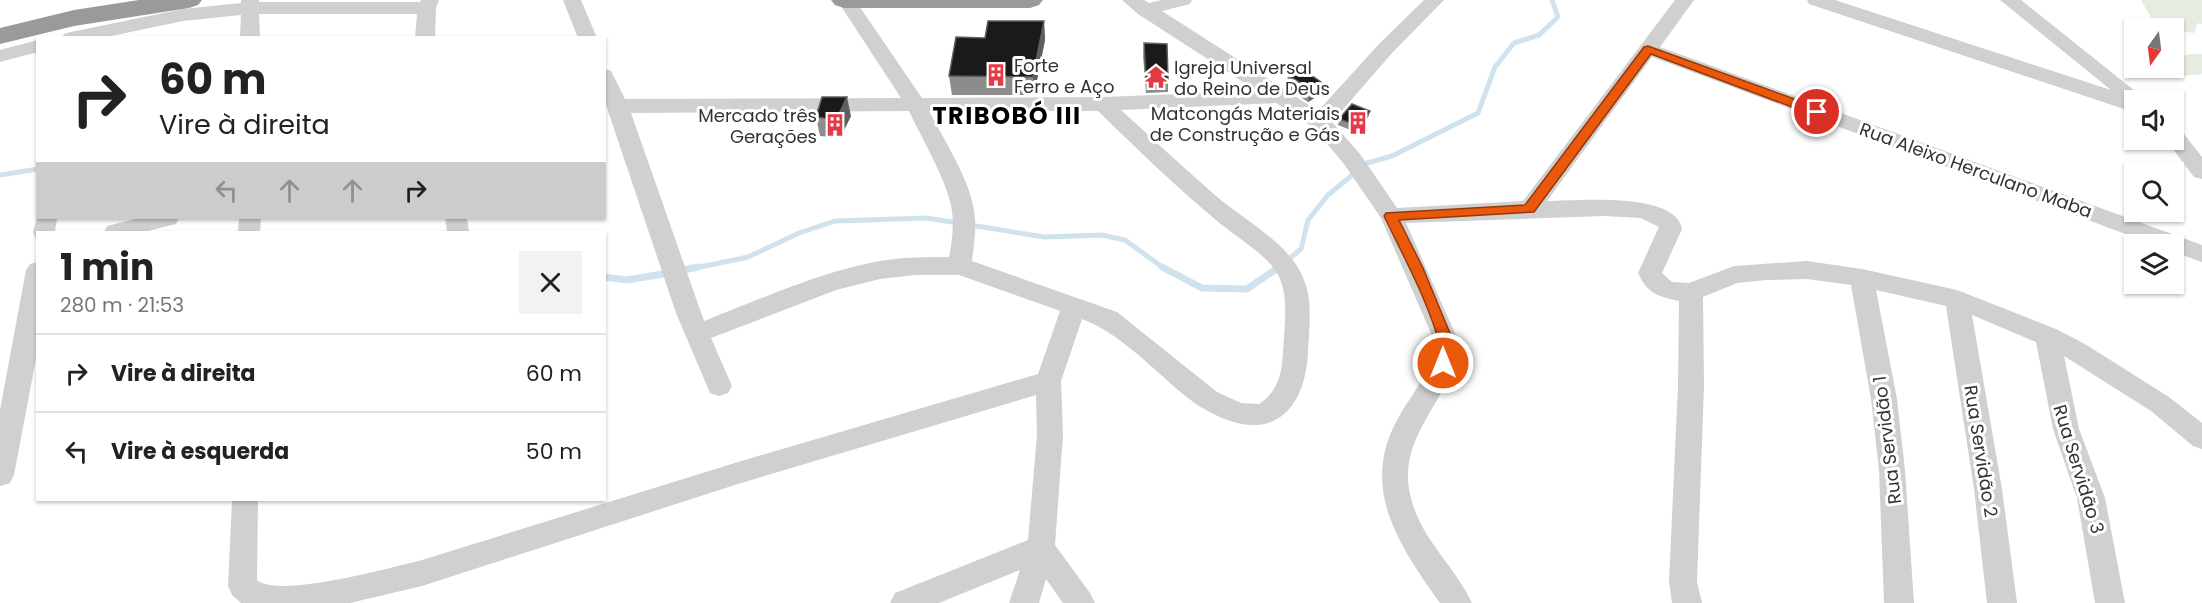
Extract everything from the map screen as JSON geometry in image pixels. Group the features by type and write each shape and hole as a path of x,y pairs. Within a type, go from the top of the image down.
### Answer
{"highway":[{"path":"0,36 76,26 189,0"},
{"path":"845,0 958,2 1030,0"},
{"path":"0,20 76,26"}],"street":[{"path":"572,0 587,36"},
{"path":"845,0 915,103 944,158 963,209 964,234 960,266"},
{"path":"1138,5 1183,0"},
{"path":"1320,122 1386,48 1435,0"},
{"path":"1529,209 1685,0"},
{"path":"1816,0 2124,102"},
{"path":"2009,0 2124,90"},
{"path":"250,4 250,36"},
{"path":"76,26 183,15 250,4 429,4 425,36"},
{"path":"1138,5 1320,122 1359,169 1391,216 1416,268 1445,338 1446,350 1438,374 1403,434 1395,464 1395,492 1407,530 1457,603"},
{"path":"0,56 36,47"},
{"name":"Rua Aleixo Herculano Maba","path":"1648,49 2202,254"},
{"path":"606,79 618,106 696,334 719,386"},
{"path":"618,106 1103,104 1281,96"},
{"path":"696,334 831,282 870,272 915,266 960,266 1108,319 1129,333 1204,396 1226,409 1246,415 1266,414 1280,404 1289,389 1294,373 1295,297 1283,266 1175,172 1103,104"},
{"path":"2184,148 2202,172"},
{"path":"1391,216 1529,209 1626,209 1653,213 1670,223 1671,229 1650,273 1654,281 1665,289 1691,292 1734,275 1766,271 1807,270 1862,278 1957,299 2047,336 2076,351 2160,404 2202,438"},
{"path":"119,231 164,219"},
{"name":"Rua Servidão 1","path":"1862,278 1884,399 1893,470 1899,603"},
{"path":"0,475 36,282"},
{"path":"1687,603 1683,582 1691,386 1691,292"},
{"name":"Rua Servidão 2","path":"1957,299 1988,489 2002,603"},
{"path":"1024,603 1041,548 1050,435 1048,381 1074,306"},
{"name":"Rua Servidão 3","path":"2047,336 2066,429 2091,498 2110,603"},
{"path":"245,501 242,586 250,593 263,598 285,601 372,586 422,573 738,473 1048,381"},
{"path":"905,603 1041,548"},
{"path":"1041,548 1080,603"}],"shaded area":[{"path":"2141,0 2202,0 2202,24 2198,23 2194,33 2184,32 2184,18 2151,18"},
{"path":"2202,54 2202,74 2184,76 2184,56"}],"building":[{"path":"988,21 1044,21 1033,77 949,76 956,37 985,38"},
{"path":"1144,43 1167,44 1168,80 1146,80"},
{"path":"1301,68 1321,82 1311,90 1288,75"},
{"path":"822,97 847,97 836,120 816,117"},
{"path":"1352,104 1370,111 1359,126 1339,119"}],"waterway":[{"path":"1277,269 1301,249 1308,220 1328,195 1367,163 1392,156 1478,113 1495,67 1514,43 1539,35 1558,17 1552,0"},
{"path":"0,175 36,169"},
{"path":"691,269 748,257 799,233 835,221 927,218 1044,237 1102,235 1125,240 1163,267"},
{"path":"679,271 698,267"},
{"path":"1163,267 1202,288 1247,289 1279,267"},
{"path":"606,277 627,280 669,273"}],"place":[{"name":"Forte Ferro e Aço","path":"996,75"},
{"name":"Igreja Universal do Reino de Deus","path":"1156,77"},
{"name":"Matcongás Materiais de Construção e Gás","path":"1358,123"},
{"name":"Mercado três Gerações","path":"835,125"}],"district":[{"name":"TRIBOBÓ III","path":"1007,115"}],"route":[{"path":"1443,363 1446,350 1445,338 1416,268 1391,216 1529,209 1648,49 1817,112"}]}
